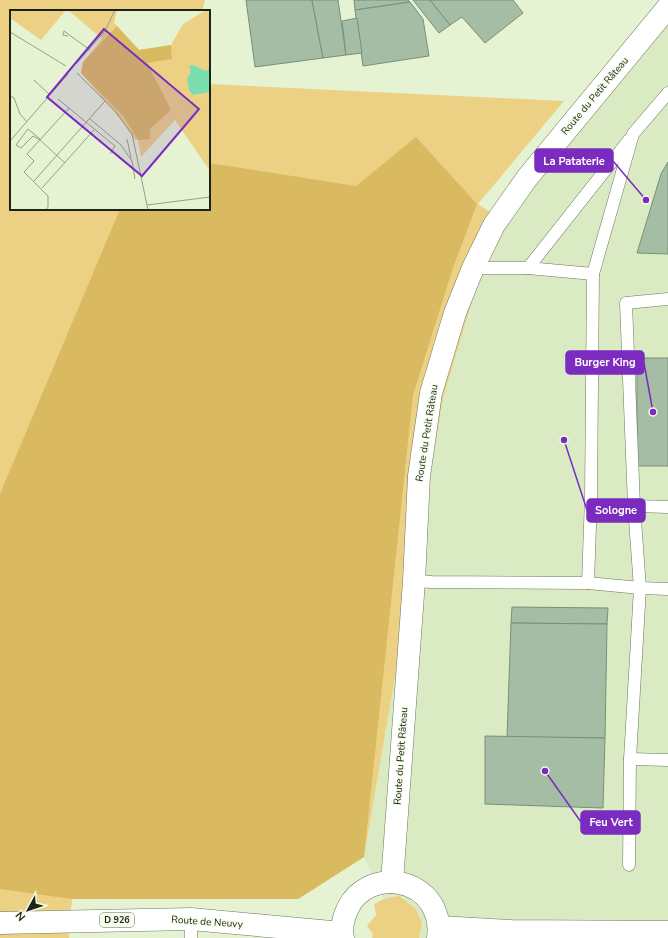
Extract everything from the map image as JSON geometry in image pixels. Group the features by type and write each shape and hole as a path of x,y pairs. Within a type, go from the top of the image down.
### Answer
{"street":[{"name":"Route du Petit Râteau","path":"392,882 414,581 419,476 431,393 455,313 473,268 494,225 527,178 668,7"},
{"path":"343,935 344,917 350,902 362,891 376,884 392,882 406,884 419,891 429,901 436,913 439,933 510,931 644,935 668,932"},
{"name":"Route de Neuvy","path":"0,923 191,928 343,935"}],"lane":[{"path":"528,268 633,134 668,93"},
{"path":"588,583 592,274 633,134"},
{"path":"473,268 528,268 592,274"},
{"path":"629,865 630,759 640,588 634,506 626,303 668,299"},
{"path":"634,506 668,507"},
{"path":"414,581 588,583 668,589"},
{"path":"630,759 668,760"}],"shaded area":[{"path":"0,0 205,0 202,10 10,10 10,210 210,210 210,84 564,101 478,204 497,217 443,399 364,857 298,899 72,899 69,938 0,938"},
{"path":"668,19 668,938 402,938 364,857 443,399 497,217"},
{"path":"416,137 477,204 453,268 413,395 364,857 298,899 72,899 0,889 0,494 120,210 210,210 210,163 356,186"},
{"path":"399,896 415,908 422,923 419,938 372,938 373,934 367,926 376,915 374,904 384,899"}],"building":[{"path":"246,0 312,0 323,58 255,67"},
{"path":"312,0 338,0 346,55 323,58"},
{"path":"354,0 408,0 410,2 355,10"},
{"path":"413,0 430,0 450,25 439,33"},
{"path":"430,0 513,0 523,13 485,43 462,17 450,25"},
{"path":"410,2 423,19 429,56 363,66 355,10"},
{"path":"357,18 362,53 346,55 342,21"},
{"path":"668,162 668,254 637,253 661,174"},
{"path":"637,358 668,358 668,466 637,466"},
{"path":"512,607 608,608 607,624 511,623"},
{"path":"511,623 607,624 605,738 507,737"},
{"path":"485,736 605,738 603,808 485,804"}],"place":[{"name":"La Pataterie","path":"646,200"},
{"name":"Burger King","path":"653,412"},
{"name":"Sologne","path":"564,440"},
{"name":"Feu Vert","path":"545,771"}]}
